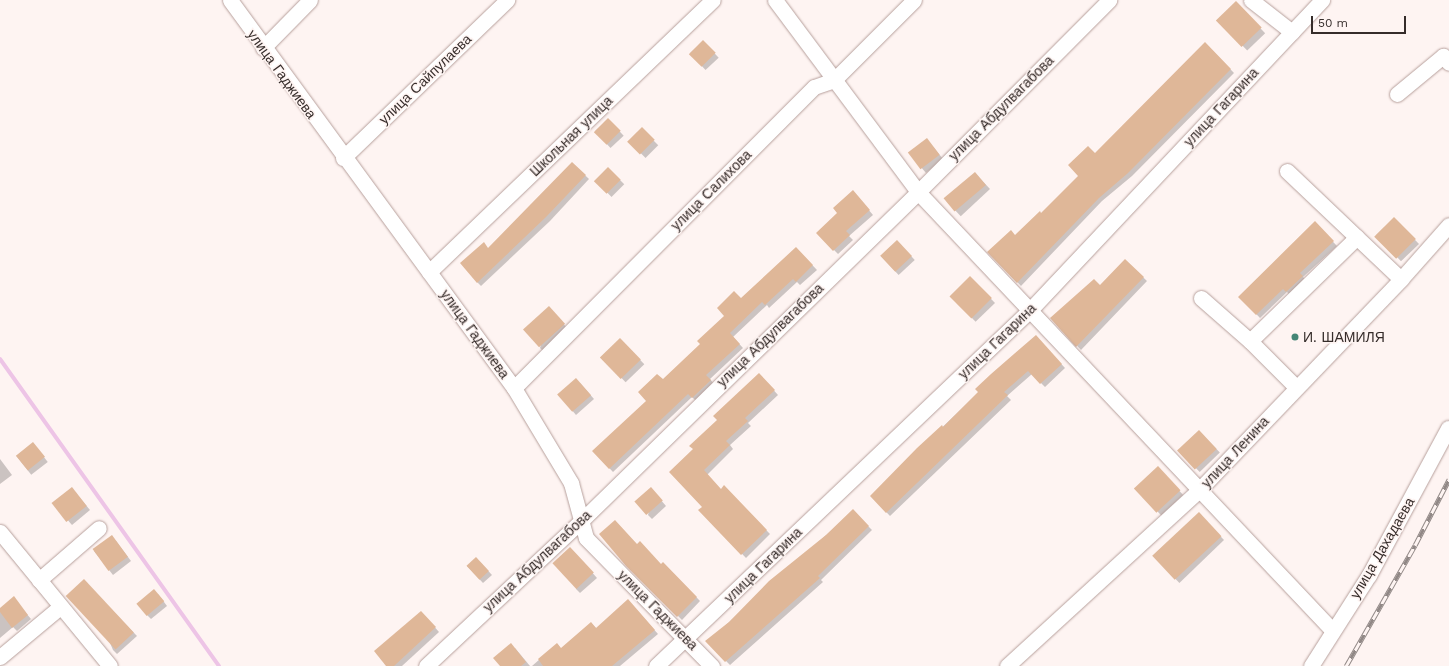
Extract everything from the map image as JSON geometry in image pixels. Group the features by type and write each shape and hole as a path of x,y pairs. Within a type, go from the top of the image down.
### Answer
{"street":[{"name":"улица Гаджиева","path":"230,0 262,48 514,388 571,483 586,538 712,666"},
{"path":"262,48 310,0"},
{"name":"улица Сайпулаева","path":"343,158 508,0"},
{"name":"Школьная улица","path":"429,272 713,0"},
{"path":"775,0 918,192 1198,491 1332,630"},
{"name":"улица Салихова","path":"514,388 814,87 834,80 914,0"},
{"name":"улица Абдулвагабова","path":"426,666 581,521 918,192 1109,0"},
{"path":"1251,0 1292,32"},
{"name":"улица Гагарина","path":"656,666 1030,310 1322,0"},
{"path":"1397,94 1443,56 1449,63"},
{"path":"1287,171 1401,279"},
{"name":"улица Ленина","path":"1007,666 1198,491 1401,279 1449,225"},
{"path":"1250,341 1357,237"},
{"path":"1201,298 1250,341 1296,387"},
{"name":"улица Дахадаева","path":"1311,666 1332,630 1369,575 1448,428"},
{"path":"39,580 99,528"},
{"path":"0,532 60,607 110,666"},
{"path":"0,657 60,607"}],"building":[{"path":"1236,1 1262,28 1242,47 1216,20"},
{"path":"703,40 716,53 702,67 689,54"},
{"path":"1205,42 1231,69 1128,173 1099,198 1017,283 987,252 1011,230 1015,235 1040,211 1041,213 1078,176 1068,165 1088,146 1095,153"},
{"path":"608,118 621,131 607,145 594,132"},
{"path":"642,127 655,140 640,155 627,142"},
{"path":"927,138 940,155 920,169 908,152"},
{"path":"572,162 586,175 546,217 477,283 460,263 484,242 488,248"},
{"path":"608,167 621,180 607,194 594,181"},
{"path":"975,172 986,185 955,211 944,198"},
{"path":"853,190 870,210 846,231 850,235 833,251 816,233 837,213 833,208"},
{"path":"1394,217 1416,239 1396,259 1374,237"},
{"path":"1315,221 1334,241 1300,273 1303,276 1286,292 1283,289 1256,315 1238,297"},
{"path":"897,240 912,256 895,272 880,256"},
{"path":"796,247 813,265 796,282 793,279 765,305 762,302 730,333 740,344 706,375 711,380 692,398 688,394 609,469 592,451 646,401 638,392 657,374 663,379 700,344 697,341 724,316 717,308 734,291 741,298"},
{"path":"1125,259 1144,277 1076,347 1050,318 1094,279 1100,285"},
{"path":"970,276 992,298 971,318 949,297"},
{"path":"549,306 565,324 539,347 523,329"},
{"path":"1036,335 1062,364 1040,384 1028,371 1004,392 1008,395 886,513 870,496 917,448 942,425 943,427 978,392 975,389"},
{"path":"620,338 641,360 621,379 600,357"},
{"path":"759,373 775,390 745,418 748,421 726,441 730,445 704,470 721,489 724,485 767,530 741,555 698,510 702,507 669,472 693,449 689,446 717,420 713,416"},
{"path":"576,378 591,395 572,412 557,394"},
{"path":"1199,430 1217,449 1195,469 1177,450"},
{"path":"33,442 45,457 28,471 16,456"},
{"path":"1158,466 1181,490 1156,513 1134,489"},
{"path":"72,487 87,506 66,522 52,503"},
{"path":"651,487 663,501 646,515 634,501"},
{"path":"853,509 869,526 818,576 820,578 725,662 705,641 729,622 769,581 826,535"},
{"path":"1199,512 1222,536 1175,580 1152,556"},
{"path":"615,520 637,544 640,541 661,564 663,562 697,597 677,617 626,566 599,534"},
{"path":"112,535 128,557 108,571 93,549"},
{"path":"570,547 594,573 576,589 552,563"},
{"path":"476,557 489,571 479,580 466,566"},
{"path":"84,579 134,632 116,649 66,596"},
{"path":"154,589 164,601 147,616 136,604"},
{"path":"14,596 28,615 12,628 0,612 0,608"},
{"path":"628,599 655,630 612,666 543,666 538,659 557,643 561,648 591,622 596,628"},
{"path":"421,611 436,627 394,666 386,666 374,651"},
{"path":"511,643 526,662 521,666 500,666 493,658"}],"waterway":[{"path":"0,359 219,666"}],"railway":[{"path":"1346,666 1415,545 1449,479"}],"place":[{"name":"И. ШАМИЛЯ","path":"1295,337"}]}
